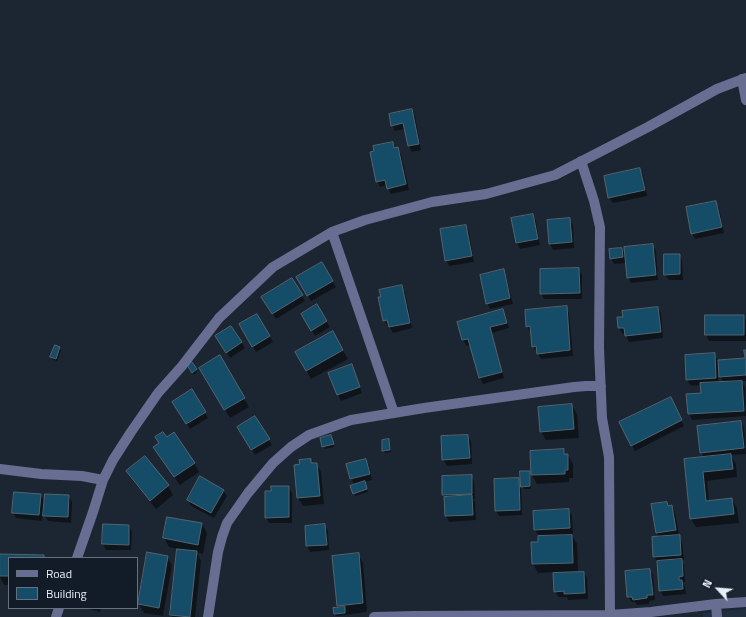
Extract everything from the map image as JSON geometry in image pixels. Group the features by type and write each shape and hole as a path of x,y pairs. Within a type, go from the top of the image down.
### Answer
{"street":[{"path":"77,557 103,480 113,460 131,432 158,393 182,366 219,318 272,267 332,232 365,220 425,204 486,194 555,175 648,127 717,89 744,79 746,100"},
{"path":"581,162 594,201 600,227 598,340 602,418 608,457 610,616"},
{"path":"332,232 394,413"},
{"path":"208,617 218,552 227,522 248,493 273,463 309,435 351,420 574,387 600,386"},
{"path":"0,469 41,474 82,476 103,480"},
{"path":"374,617 610,616 746,602"},
{"path":"716,604 716,617"}],"shaded area":[{"path":"746,609 746,617 703,617 703,613"}],"building":[{"path":"412,109 419,144 408,146 403,123 391,126 389,114"},
{"path":"393,142 394,148 398,147 406,184 387,189 385,180 376,182 370,152 374,151 373,146"},
{"path":"640,168 645,190 608,198 604,176"},
{"path":"716,201 722,227 691,234 686,207"},
{"path":"533,214 538,239 516,243 511,218"},
{"path":"570,218 572,242 549,244 547,220"},
{"path":"466,225 472,256 445,261 440,229"},
{"path":"653,244 656,275 627,278 624,247"},
{"path":"622,248 623,257 610,259 609,249"},
{"path":"664,254 680,254 680,274 664,275"},
{"path":"322,262 333,281 307,296 296,277"},
{"path":"579,268 580,293 540,294 540,269"},
{"path":"504,269 510,298 486,304 480,275"},
{"path":"292,278 303,295 272,314 261,297"},
{"path":"402,285 410,323 389,327 387,320 383,321 378,297 381,297 379,290"},
{"path":"317,304 327,321 311,331 301,314"},
{"path":"567,306 570,350 537,354 536,346 532,347 530,326 526,327 525,310"},
{"path":"658,307 661,332 625,336 624,328 618,328 617,317 623,317 622,311"},
{"path":"503,309 507,323 490,327 502,372 479,378 468,339 462,340 457,322"},
{"path":"257,314 270,336 252,347 239,324"},
{"path":"705,315 744,315 744,335 705,335"},
{"path":"231,326 242,342 226,353 215,336"},
{"path":"333,331 343,350 306,371 295,352"},
{"path":"55,345 60,347 56,359 50,357"},
{"path":"744,350 746,350 746,375 719,377 718,360 745,358"},
{"path":"715,353 716,378 686,380 685,355"},
{"path":"220,355 245,398 224,410 199,368"},
{"path":"192,362 197,369 192,373 187,365"},
{"path":"352,364 360,387 337,395 328,373"},
{"path":"742,381 744,411 688,414 686,394 701,393 700,383"},
{"path":"192,389 206,412 186,424 172,402"},
{"path":"671,397 682,420 631,446 619,422"},
{"path":"572,404 574,429 540,432 538,407"},
{"path":"255,416 270,439 251,450 237,427"},
{"path":"741,421 744,448 700,453 697,426"},
{"path":"163,432 167,437 174,432 195,463 174,477 153,447 159,443 155,437"},
{"path":"331,435 334,444 322,447 320,438"},
{"path":"468,435 470,458 442,460 441,436"},
{"path":"389,439 390,450 382,451 382,440"},
{"path":"564,449 564,454 568,454 568,470 565,470 565,474 531,475 530,451"},
{"path":"731,454 733,469 703,472 706,501 732,498 734,514 690,519 684,459"},
{"path":"145,456 169,485 150,501 126,471"},
{"path":"311,459 311,463 317,463 320,496 297,498 294,465 300,464 299,460"},
{"path":"366,459 370,474 350,479 346,464"},
{"path":"520,471 530,471 530,486 521,487"},
{"path":"472,475 472,494 442,495 442,476"},
{"path":"200,476 224,490 211,513 187,500"},
{"path":"519,478 520,510 495,511 494,479"},
{"path":"365,481 367,489 353,494 350,486"},
{"path":"271,486 289,486 289,517 265,518 265,491 271,491"},
{"path":"14,492 41,494 39,515 12,513"},
{"path":"45,494 69,495 68,517 43,516"},
{"path":"472,495 473,515 445,516 444,497"},
{"path":"667,502 668,506 672,505 676,530 656,533 651,504"},
{"path":"569,509 570,528 534,530 533,511"},
{"path":"167,517 202,523 198,545 163,538"},
{"path":"103,524 129,525 129,545 102,544"},
{"path":"325,524 327,545 306,546 305,526"},
{"path":"572,535 573,563 532,564 531,542 538,542 538,536"},
{"path":"680,535 681,555 653,557 652,537"},
{"path":"177,549 197,551 190,617 170,615"},
{"path":"147,552 168,556 159,608 138,604"},
{"path":"359,553 363,603 337,606 332,556"},
{"path":"0,554 44,555 44,557 8,557 8,576 0,576"},
{"path":"682,559 683,576 679,577 679,580 682,580 683,589 659,591 657,561"},
{"path":"650,569 653,595 647,595 647,598 633,600 632,597 627,597 625,571"},
{"path":"584,572 585,593 564,594 564,591 554,592 553,573"},
{"path":"345,607 345,613 334,614 333,608"}]}
